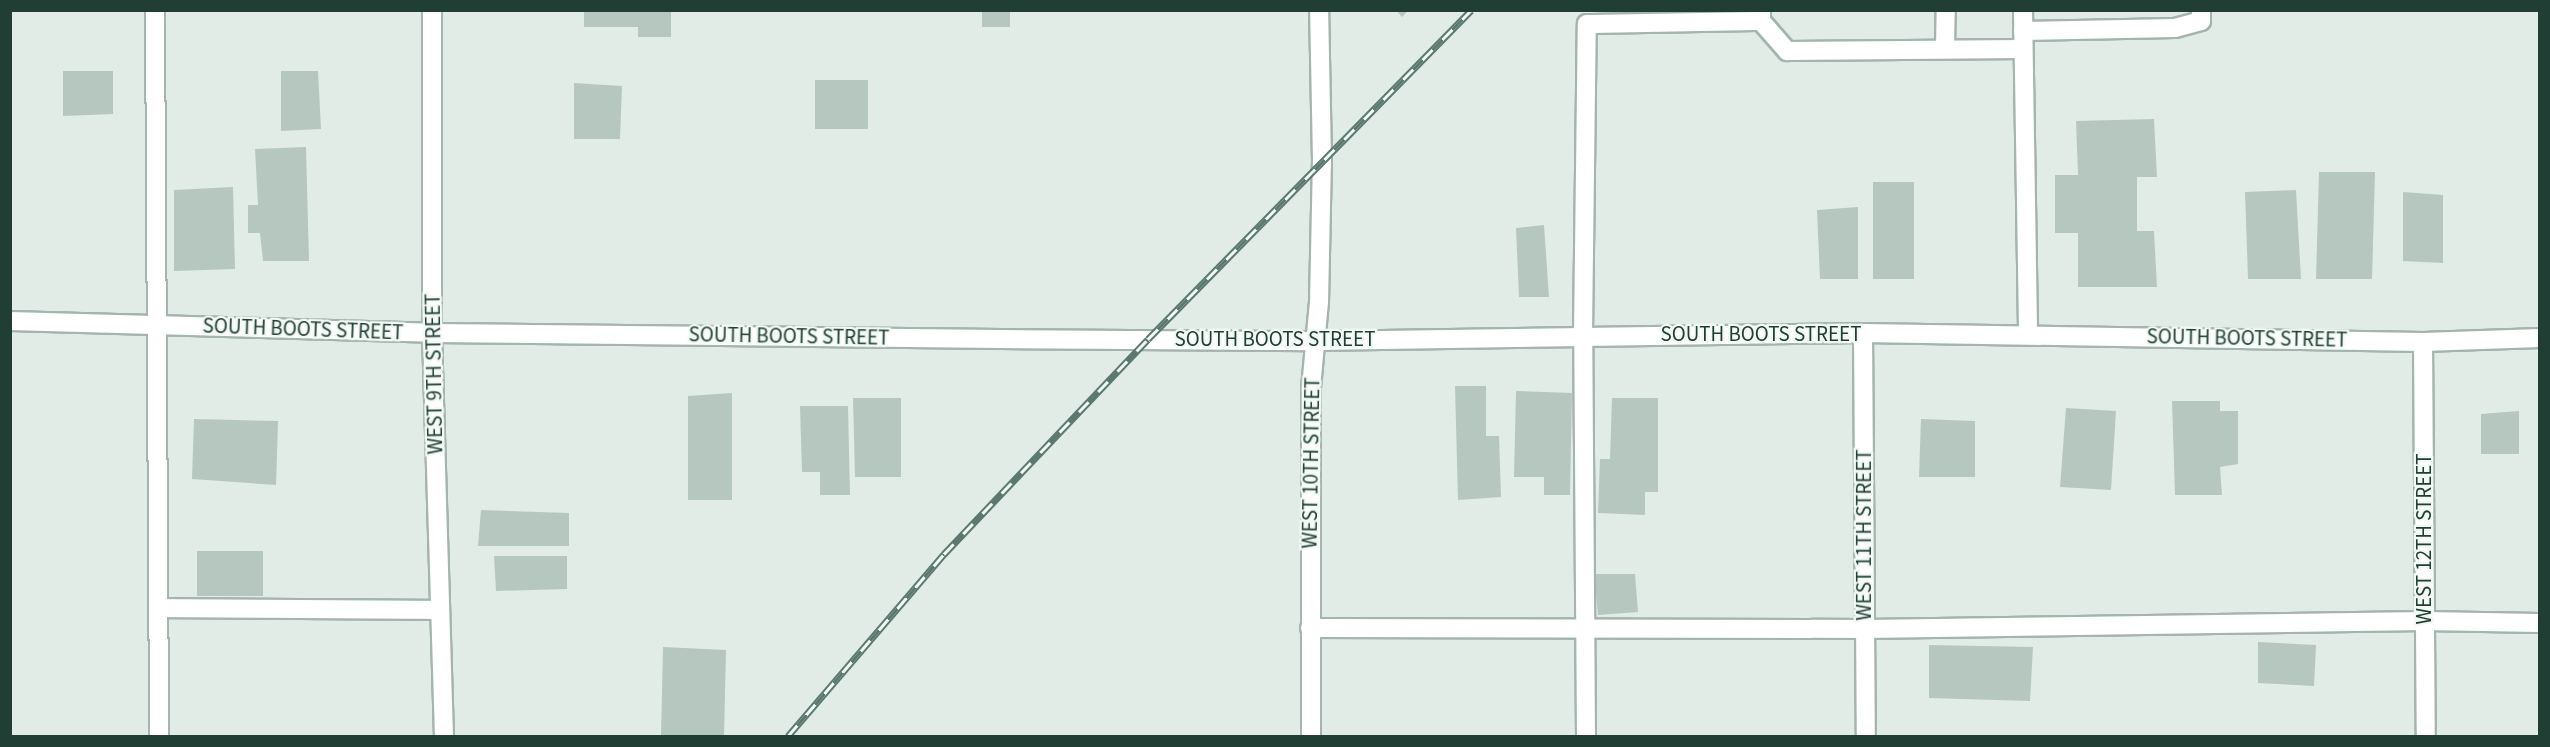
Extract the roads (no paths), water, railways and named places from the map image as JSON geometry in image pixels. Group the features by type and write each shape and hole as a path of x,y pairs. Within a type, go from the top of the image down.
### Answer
{"street":[{"path":"155,10 159,736"},
{"name":"WEST 9TH STREET","path":"432,10 432,333 444,736"},
{"name":"WEST 10TH STREET","path":"1311,736 1311,388 1316,341 1322,160 1319,10"},
{"path":"1945,49 1946,10"},
{"path":"2023,10 2028,333"},
{"path":"1586,736 1583,334 1587,24 1761,16 1787,51 1945,49 2023,40 2175,28 2201,21 2201,10"},
{"name":"SOUTH BOOTS STREET","path":"10,321 432,333 1316,341 1583,334 1863,333 2028,333 2423,342 2540,338"},
{"name":"WEST 11TH STREET","path":"1863,333 1866,736"},
{"name":"WEST 12TH STREET","path":"2423,342 2426,736"},
{"path":"158,608 440,610"},
{"path":"1310,628 1586,626 1865,629 2425,621 2540,623"}],"railway":[{"path":"788,736 944,554 1148,339 1471,10"}]}
